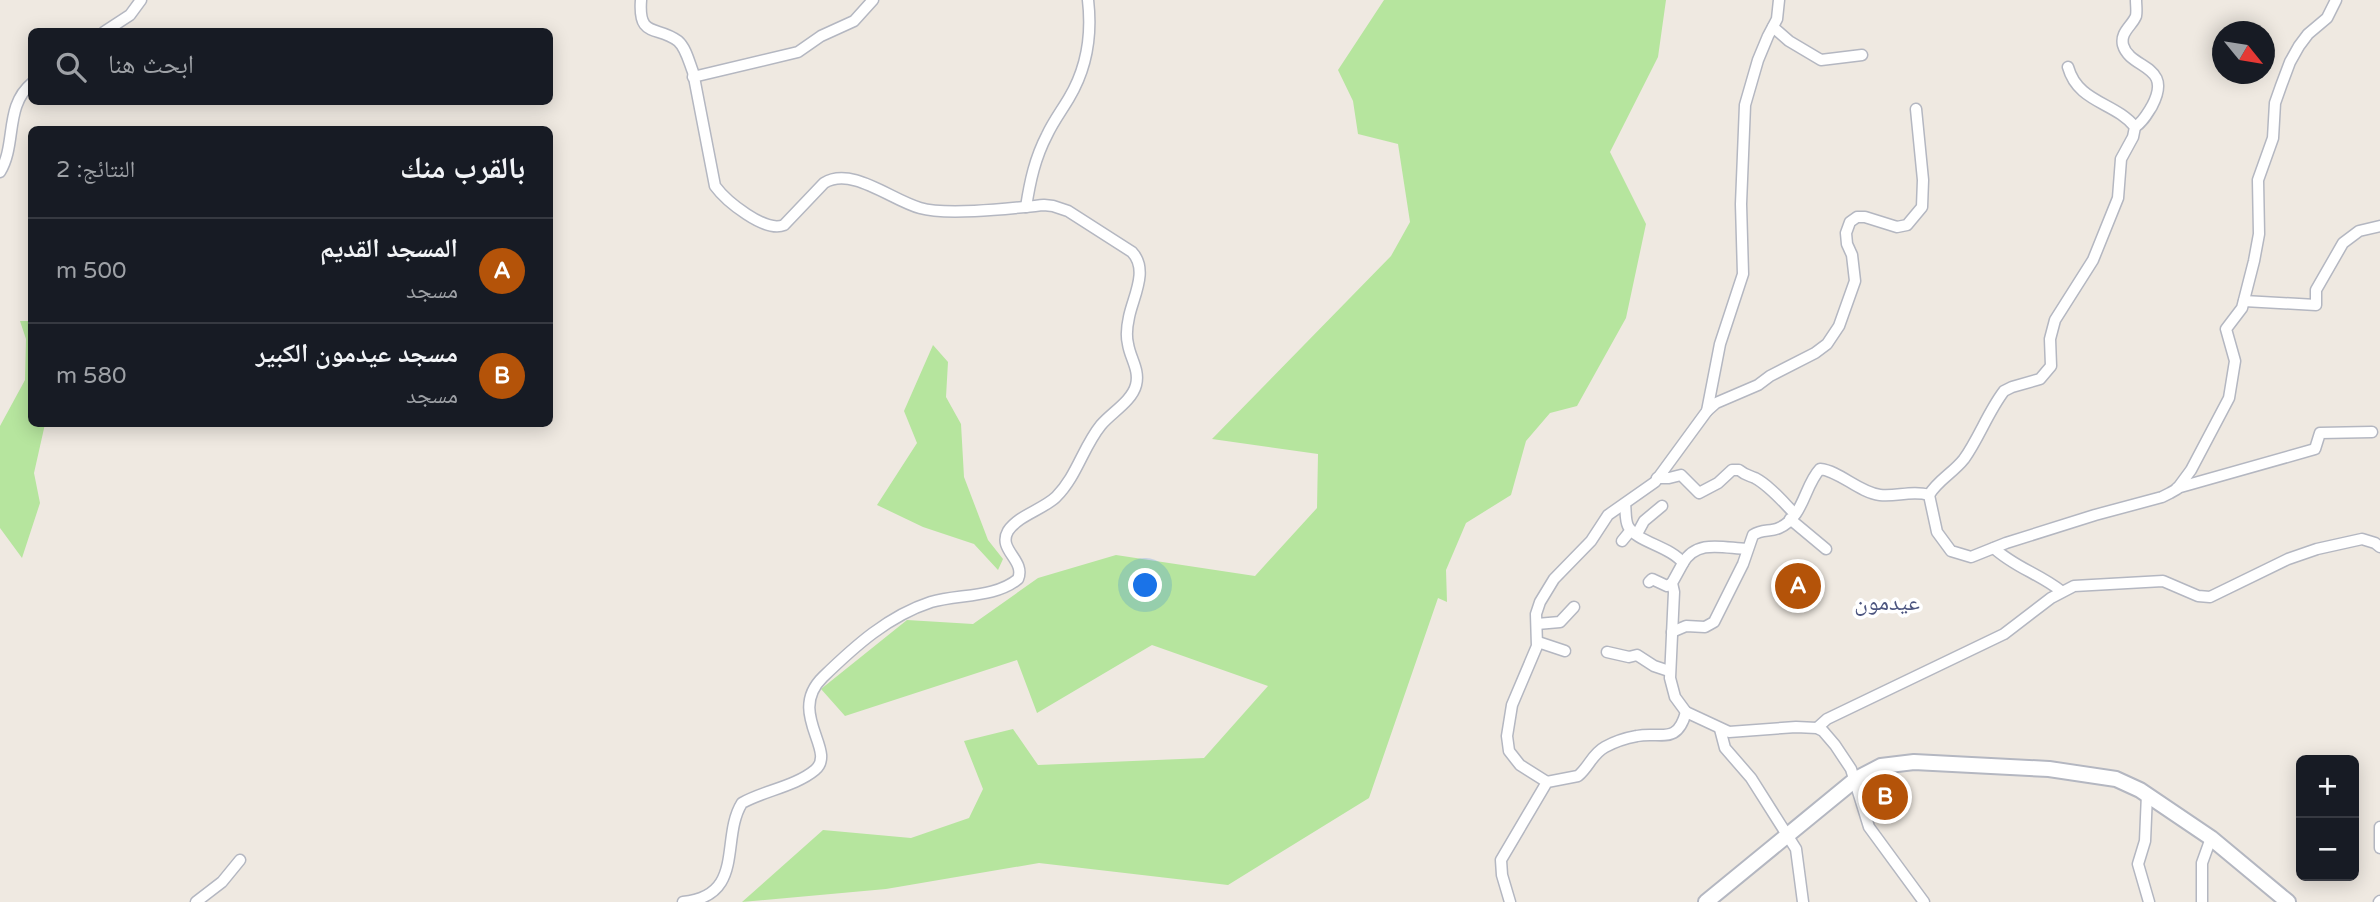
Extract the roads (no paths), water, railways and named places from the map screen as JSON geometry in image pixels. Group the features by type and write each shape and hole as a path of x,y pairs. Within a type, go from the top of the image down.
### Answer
{"street":[{"path":"110,28 130,15 141,0"},
{"path":"640,0 643,24 652,31 679,42 687,55 715,186 741,210 768,226 779,228 789,222 812,194 824,183 837,177 855,179 922,209 945,211 1044,205 1059,207 1122,244 1139,261 1139,281 1129,315 1127,338 1137,376 1133,393 1100,427 1075,472 1058,494 1015,523 1007,534 1005,543 1020,566 1018,579 1004,587 932,602 895,616 818,682 810,694 808,708 821,752 818,768 742,803 734,824 731,857 724,875 706,895 683,902"},
{"path":"693,77 798,52 821,36 854,21 873,0"},
{"path":"1026,207 1032,171 1047,133 1071,96 1085,66 1090,20 1088,0"},
{"path":"1707,411 1720,344 1743,274 1741,204 1745,105 1758,60 1779,12 1779,0"},
{"path":"2136,0 2136,16 2126,30 2123,44 2127,52 2154,74 2157,85 2151,108 2135,127 2133,137 2120,159 2118,193 2113,211 2090,267 2055,320 2050,340 2052,358 2049,369 2040,379 2004,391 1965,457 1954,470 1939,480 1929,495 1937,532 1951,551 1970,557 2095,515 2162,497 2177,489 2315,449 2320,433 2372,432"},
{"path":"2177,489 2203,450 2229,398 2235,362 2226,329 2228,323 2239,313 2244,301 2259,234 2258,180 2273,138 2275,103 2295,53 2308,34 2327,18 2336,0"},
{"path":"1773,27 1821,60 1862,55"},
{"path":"2068,67 2079,88 2100,104 2126,118 2135,127"},
{"path":"0,172 9,150 13,111 28,88"},
{"path":"1686,712 1684,721 1672,734 1665,737 1637,736 1615,742 1597,752 1578,776 1548,782 1520,765 1509,751 1507,736 1512,705 1538,642 1540,602 1553,579 1586,546 1608,515 1657,478 1707,411 1716,403 1758,385 1827,344 1839,326 1855,281 1846,233 1850,222 1857,217 1865,217 1897,227 1907,225 1922,207 1924,187 1916,110"},
{"path":"2244,301 2316,305 2316,290 2343,243 2359,231 2380,226"},
{"path":"1672,632 1686,626 1705,627 1714,622 1743,564 1750,540 1757,532 1780,528 1792,517 1819,469 1828,470 1852,485 1880,495 1929,495"},
{"path":"1657,478 1681,475 1699,493 1718,483 1732,470 1739,470 1755,478 1778,496 1792,517 1826,549"},
{"path":"1625,504 1634,532 1667,549 1683,563"},
{"path":"1622,541 1662,506"},
{"path":"1817,728 1827,719 2004,634 2061,592 2074,586 2151,580 2163,581 2198,596 2210,597 2288,559 2317,549 2362,539 2380,547"},
{"path":"1649,582 1652,579 1667,586 1672,583 1690,553 1701,547 1747,549"},
{"path":"1994,548 2013,564 2061,592"},
{"path":"1672,583 1674,592 1669,671 1675,697 1686,712 1729,732 1778,727 1817,728 1835,745 1856,779 1869,827 1924,902"},
{"path":"1537,624 1560,622 1574,607"},
{"path":"1538,642 1565,651"},
{"path":"1607,652 1629,657 1637,655 1654,666 1669,671"},
{"path":"1720,729 1725,748 1751,778 1788,834 1797,854 1803,902"},
{"path":"1706,902 1856,779 1881,766 1927,762 2049,769 2092,774 2127,783 2211,838 2288,902"},
{"path":"1510,902 1501,870 1502,860 1548,782"},
{"path":"2147,794 2145,841 2138,864 2149,902"},
{"path":"2380,827 2380,848"},
{"path":"2202,902 2202,863 2211,838"},
{"path":"196,902 222,882 240,859"}],"place":[{"name":"المسجد القديم","path":"1798,586"},
{"name":"مسجد عيدمون الكبير","path":"1885,797"}],"district":[{"name":"عيدمون","path":"1887,603"}]}
